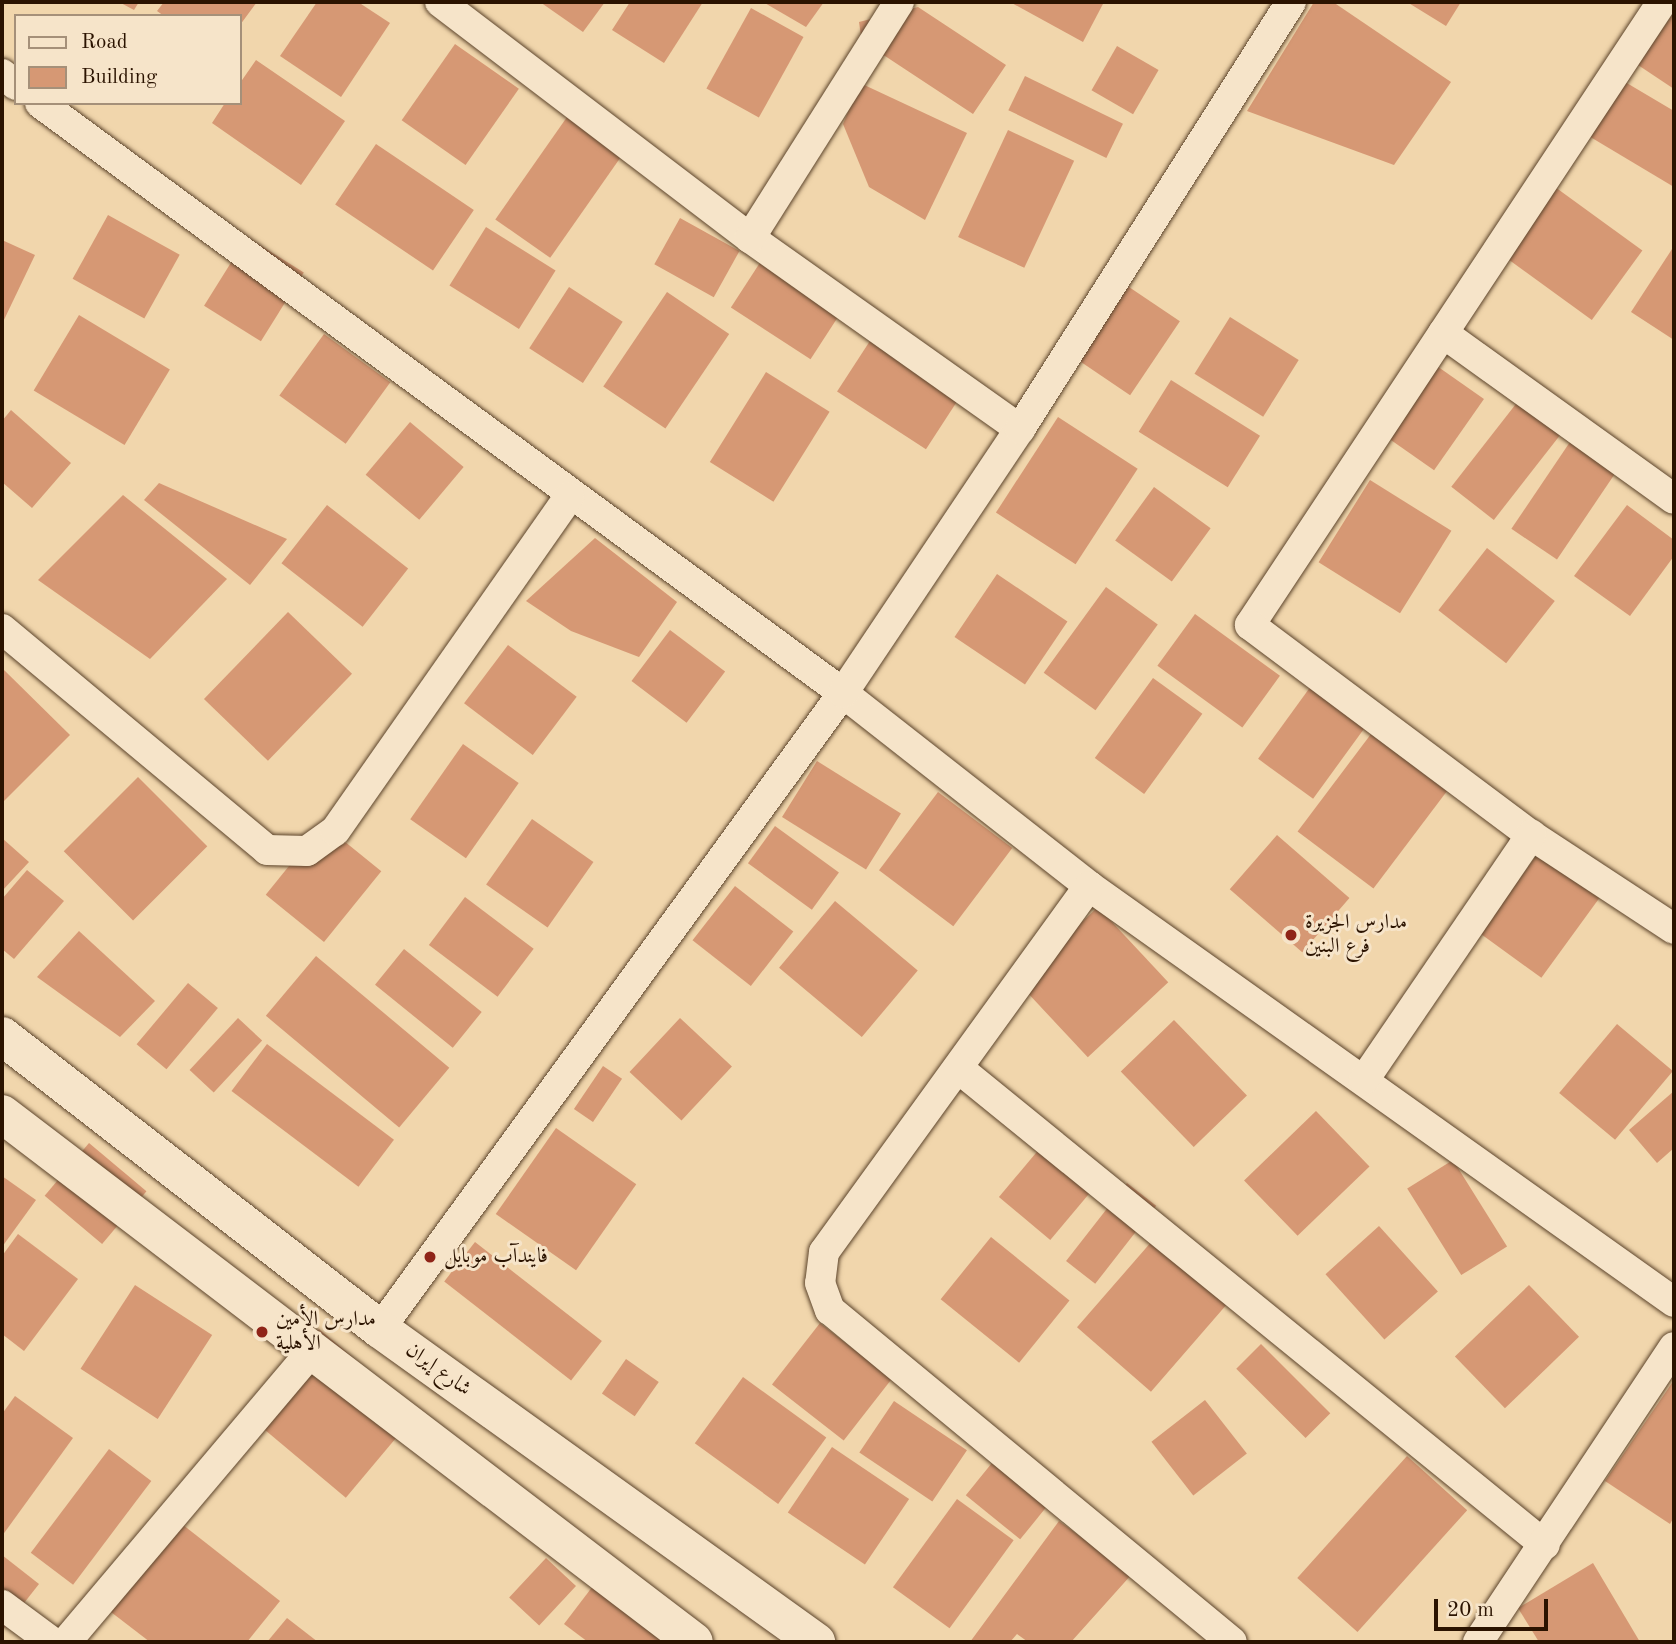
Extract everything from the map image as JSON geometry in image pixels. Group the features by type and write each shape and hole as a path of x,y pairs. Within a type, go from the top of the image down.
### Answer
{"street":[{"path":"440,2 750,238 1020,429"},
{"path":"750,238 899,2"},
{"path":"66,1642 311,1352 380,1329 843,693 1020,429 1291,2"},
{"path":"1662,2 1250,625 1531,835 1674,929"},
{"path":"43,105 569,497 843,693 1089,886 1674,1302"},
{"path":"1443,333 1674,499"},
{"path":"2,629 267,850 307,851 335,831 569,497"},
{"path":"1364,1080 1531,835"},
{"path":"1089,886 824,1252 820,1283 830,1310 1232,1642"},
{"name":"شارع إيران","path":"2,1036 380,1329 816,1642"},
{"path":"958,1068 1545,1545"},
{"path":"2,1114 694,1642"},
{"path":"1478,1642 1674,1348"},
{"path":"2,1605 52,1642"}],"building":[{"path":"119,2 139,2 134,10"},
{"path":"164,2 257,2 242,22 242,14 161,14 157,11"},
{"path":"317,2 358,2 390,23 341,97 280,56"},
{"path":"540,2 605,2 583,32"},
{"path":"630,2 703,2 664,63 612,30"},
{"path":"763,2 824,2 806,27"},
{"path":"1010,2 1104,2 1083,42"},
{"path":"1314,2 1333,2 1451,82 1394,165 1247,111"},
{"path":"1407,2 1461,2 1446,26"},
{"path":"918,7 1006,65 973,114 885,56 863,50 859,22"},
{"path":"751,8 803,37 759,118 706,88"},
{"path":"1674,12 1674,89 1638,65"},
{"path":"455,44 519,89 466,165 402,120"},
{"path":"1117,46 1159,70 1133,114 1092,90"},
{"path":"256,60 345,121 301,185 212,123 224,105 242,105 242,80"},
{"path":"1025,76 1123,124 1106,158 1008,110"},
{"path":"1620,79 1674,111 1674,187 1587,135"},
{"path":"860,83 967,133 925,220 869,187 843,124"},
{"path":"567,117 622,155 550,258 495,219"},
{"path":"1008,130 1074,161 1024,268 958,237"},
{"path":"376,144 474,210 433,271 335,205"},
{"path":"1555,187 1642,250 1592,320 1504,257"},
{"path":"108,215 180,255 144,319 73,279"},
{"path":"680,218 739,251 714,297 654,264"},
{"path":"486,227 556,270 519,329 449,286"},
{"path":"247,237 304,273 261,341 204,306"},
{"path":"2,240 35,255 2,324"},
{"path":"1674,246 1674,340 1631,312"},
{"path":"763,258 843,310 811,359 731,307"},
{"path":"1126,285 1180,321 1130,395 1076,359"},
{"path":"569,287 623,322 583,383 529,348"},
{"path":"667,292 729,334 665,428 603,387"},
{"path":"79,315 170,370 125,445 34,390"},
{"path":"1230,317 1299,360 1263,417 1194,374"},
{"path":"879,327 968,385 926,449 837,392"},
{"path":"324,334 390,382 346,444 279,395"},
{"path":"1434,364 1484,399 1434,470 1384,435"},
{"path":"766,372 830,412 773,502 710,462"},
{"path":"1171,380 1260,436 1228,487 1139,432"},
{"path":"1519,400 1562,433 1494,520 1451,487"},
{"path":"11,410 71,463 32,508 2,482 2,421"},
{"path":"1058,417 1138,469 1076,564 996,513"},
{"path":"410,422 464,467 419,520 366,475"},
{"path":"1574,436 1620,467 1557,560 1511,529"},
{"path":"1370,480 1451,531 1400,613 1319,562"},
{"path":"159,483 287,539 250,585 144,500"},
{"path":"1154,487 1211,528 1172,582 1115,540"},
{"path":"123,495 227,579 150,659 38,580"},
{"path":"327,505 408,568 363,627 281,563"},
{"path":"1627,505 1674,540 1674,556 1630,616 1574,576"},
{"path":"595,538 677,602 639,657 571,631 526,601"},
{"path":"1487,548 1555,601 1506,663 1438,610"},
{"path":"997,574 1067,622 1025,685 955,637"},
{"path":"1106,587 1158,625 1095,710 1044,673"},
{"path":"288,612 352,674 268,761 204,699"},
{"path":"1195,614 1280,676 1242,727 1157,666"},
{"path":"670,630 725,672 687,723 631,681"},
{"path":"508,645 577,697 533,755 464,703"},
{"path":"2,668 70,735 3,802 2,801"},
{"path":"1153,678 1202,714 1144,794 1095,758"},
{"path":"1311,686 1366,726 1313,799 1258,759"},
{"path":"1371,734 1447,791 1373,889 1298,831"},
{"path":"463,744 519,783 466,858 410,819"},
{"path":"817,761 901,813 866,869 782,817"},
{"path":"138,777 207,846 133,921 64,851"},
{"path":"938,792 1012,848 953,926 879,870"},
{"path":"532,819 593,862 548,928 486,885"},
{"path":"323,824 381,871 324,942 266,895"},
{"path":"775,826 839,872 812,910 748,863"},
{"path":"1277,835 1349,898 1302,952 1230,889"},
{"path":"2,838 29,862 2,891"},
{"path":"1541,849 1602,894 1541,978 1480,933"},
{"path":"27,870 64,901 14,959 2,949 2,899"},
{"path":"735,886 793,932 751,986 693,940"},
{"path":"465,897 534,949 498,997 429,945"},
{"path":"835,901 918,970 862,1037 779,968"},
{"path":"1098,907 1168,982 1088,1057 1018,982"},
{"path":"79,931 155,1001 120,1037 37,977"},
{"path":"404,949 482,1012 453,1048 375,985"},
{"path":"316,956 449,1068 399,1128 266,1016"},
{"path":"188,983 218,1008 166,1069 137,1044"},
{"path":"238,1018 262,1041 214,1092 190,1070"},
{"path":"680,1018 732,1066 681,1121 630,1072"},
{"path":"1174,1020 1247,1096 1194,1147 1121,1071"},
{"path":"1617,1024 1673,1071 1615,1140 1559,1093"},
{"path":"267,1044 394,1140 358,1187 231,1091"},
{"path":"603,1066 622,1079 593,1122 574,1109"},
{"path":"1674,1091 1674,1148 1657,1163 1629,1130"},
{"path":"1316,1111 1369,1166 1298,1236 1244,1180"},
{"path":"556,1128 636,1184 576,1270 496,1214"},
{"path":"1051,1135 1102,1178 1050,1240 999,1197"},
{"path":"89,1143 146,1191 102,1244 45,1196"},
{"path":"1453,1160 1507,1247 1461,1275 1407,1189"},
{"path":"2,1176 36,1200 2,1247"},
{"path":"1127,1183 1156,1206 1095,1284 1066,1261"},
{"path":"1379,1226 1438,1291 1384,1340 1325,1274"},
{"path":"1159,1233 1233,1297 1151,1392 1077,1327"},
{"path":"18,1234 78,1279 24,1351 2,1334 2,1256"},
{"path":"991,1237 1069,1301 1019,1363 941,1299"},
{"path":"475,1242 602,1341 571,1381 444,1281"},
{"path":"135,1285 212,1335 158,1419 81,1369"},
{"path":"1529,1285 1579,1337 1505,1408 1455,1357"},
{"path":"820,1323 892,1379 844,1440 772,1384"},
{"path":"319,1329 418,1412 346,1498 247,1415"},
{"path":"1261,1344 1330,1413 1306,1438 1236,1369"},
{"path":"626,1359 659,1382 635,1416 602,1393"},
{"path":"743,1377 826,1438 778,1504 695,1443"},
{"path":"1674,1380 1674,1517 1670,1524 1605,1481"},
{"path":"15,1396 73,1438 2,1536 2,1414"},
{"path":"1205,1400 1247,1454 1193,1495 1151,1442"},
{"path":"894,1401 967,1450 932,1502 859,1452"},
{"path":"832,1447 909,1499 865,1564 788,1512"},
{"path":"109,1449 151,1481 73,1585 31,1553"},
{"path":"1407,1456 1467,1510 1357,1632 1297,1578"},
{"path":"996,1458 1050,1502 1020,1539 966,1495"},
{"path":"957,1499 1014,1540 950,1628 893,1587"},
{"path":"164,1510 280,1601 247,1642 150,1642 94,1599"},
{"path":"1059,1521 1132,1574 1071,1642 1028,1642 1017,1634 1010,1642 970,1642"},
{"path":"2,1555 39,1584 2,1631"},
{"path":"546,1558 576,1586 539,1625 509,1597"},
{"path":"1593,1563 1640,1642 1539,1642 1518,1608"},
{"path":"596,1582 675,1642 588,1642 564,1624"},
{"path":"287,1618 318,1642 267,1642"}],"place":[{"name":"مدارس الجزيرة فرع البنين","path":"1291,935"},
{"name":"فايندآب موبايل","path":"430,1257"},
{"name":"مدارس الأمين الأهلية","path":"262,1332"}]}
